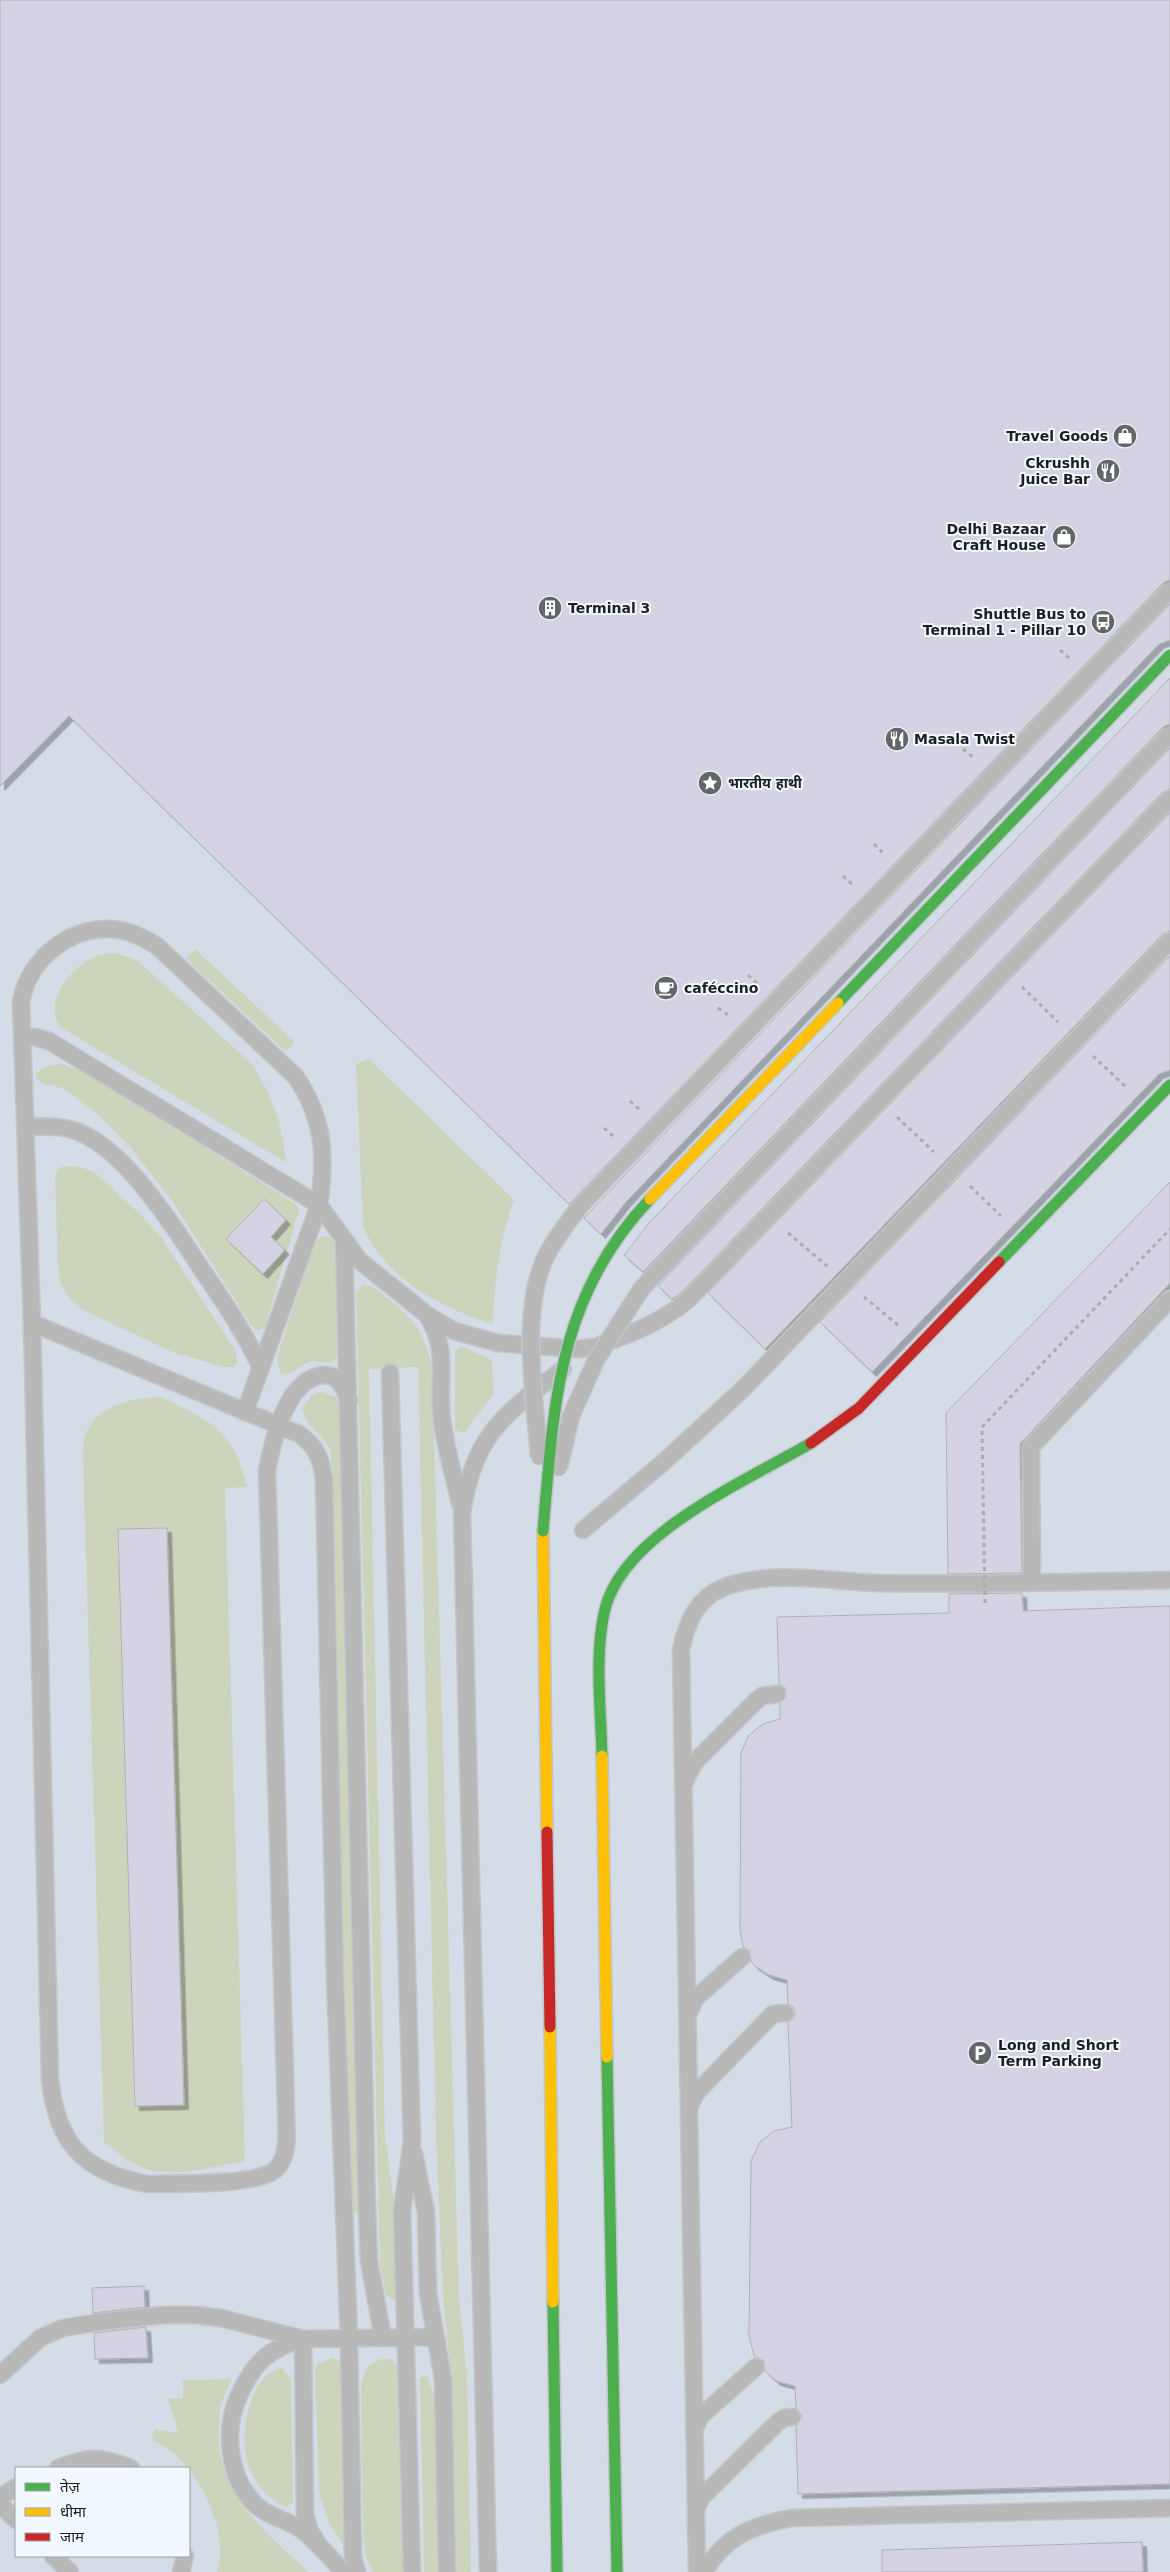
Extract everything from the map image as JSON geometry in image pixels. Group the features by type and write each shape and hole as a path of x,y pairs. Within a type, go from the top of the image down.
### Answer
{"main road":[{"path":"557,2572 544,1531 553,1416 564,1352 580,1303 596,1270 614,1241 637,1213 1170,655"},
{"path":"617,2572 600,1661 602,1615 614,1584 630,1561 656,1537 816,1441 860,1408 1170,1085"}],"lane":[{"path":"544,1531 530,1330 534,1293 543,1263 561,1232 593,1192 1170,590"},
{"path":"544,1531 571,1416 596,1360 623,1314 642,1288 1170,734"},
{"path":"488,2572 462,1514 467,1483 480,1447 494,1426 511,1408 579,1356 596,1347 648,1327 671,1314 688,1300 1170,799"},
{"path":"245,1412 318,1205 322,1182 321,1138 317,1116 309,1097 296,1077 157,946 139,936 120,930 98,929 78,934 43,957 30,974 24,987 21,1002 32,1323 50,2080 52,2103 59,2124 71,2145 88,2162 107,2173 147,2184 261,2178 278,2168 284,2156 286,2111 267,1470 280,1426 293,1394 308,1378 328,1375 336,1378 343,1386 349,1401"},
{"path":"583,1530 666,1460 744,1388 1170,941"},
{"path":"23,1037 35,1037 49,1041 318,1205 360,1261 426,1314 454,1332 490,1342 577,1349 596,1347"},
{"path":"26,1126 55,1126 74,1129 90,1137 141,1184 173,1225 217,1292 247,1338 261,1368"},
{"path":"344,1241 368,2244 369,2261 383,2338"},
{"path":"1032,1582 1031,1447 1170,1299"},
{"path":"426,1314 440,1340 441,1409 444,1432 462,1514"},
{"path":"32,1323 299,1434 310,1442 318,1452 324,1479 335,1978 349,2338 353,2557 357,2572"},
{"path":"390,1373 412,2142 426,2212 428,2293 443,2380 447,2572"},
{"path":"697,2572 680,1650 684,1630 691,1614 702,1600 714,1592 733,1584 809,1577 877,1582 1170,1580"},
{"path":"683,1789 688,1773 694,1763 762,1696 777,1694"},
{"path":"687,2017 695,1999 742,1957"},
{"path":"689,2108 696,2093 773,2014 785,2013"},
{"path":"412,2142 402,2210 412,2572"},
{"path":"0,2375 40,2338 63,2328 99,2322 164,2315 196,2315 221,2318 304,2339"},
{"path":"343,2572 318,2544 302,2530 257,2506 239,2478 229,2437 231,2417 237,2400 257,2364 270,2352 285,2344 304,2339 435,2337"},
{"path":"304,2339 305,2512 309,2529 318,2544"},
{"path":"694,2429 701,2416 756,2367"},
{"path":"696,2509 702,2497 777,2423 784,2418 792,2417"},
{"path":"61,2467 82,2459 109,2460 129,2467"},
{"path":"0,2497 15,2489"},
{"path":"0,2504 15,2519"},
{"path":"704,2572 714,2555 730,2541 767,2522 792,2518 1170,2508"},
{"path":"54,2557 70,2572"},
{"path":"181,2572 185,2557"}],"path":[{"path":"985,1603 982,1427 1170,1229"}],"shaded area":[{"path":"0,0 1170,0 1170,2572 0,2572"}],"green space":[{"path":"195,949 295,1042 286,1052 186,959"},
{"path":"115,953 137,960 252,1064 267,1090 279,1121 287,1163 60,1027 55,1007 61,987 75,970 84,963 101,955"},
{"path":"369,1059 514,1200 505,1230 499,1261 493,1324 455,1310 417,1289 385,1261 373,1245 363,1226 356,1064"},
{"path":"62,1064 87,1073 296,1204 299,1210 265,1328 255,1331 172,1201 131,1148 96,1113 65,1089 42,1083 36,1078 36,1073 48,1066"},
{"path":"64,1166 76,1166 93,1171 142,1216 161,1237 236,1351 237,1363 233,1367 224,1367 172,1352 83,1310 69,1298 61,1284 58,1270 55,1177 58,1169"},
{"path":"327,1236 333,1239 336,1246 339,1355 331,1363 311,1361 286,1375 280,1373 277,1357 315,1242 321,1237"},
{"path":"363,1285 378,1290 410,1319 421,1335 432,1366 459,2299 467,2375 471,2572 456,2572 451,2376 443,2299 436,2134 418,1367 369,1369 385,2135 395,2208 398,2297 393,2300 386,2296 380,2264 356,1292"},
{"path":"461,1346 492,1360 494,1393 464,1433 455,1430 455,1351"},
{"path":"322,1392 337,1397 342,1406 362,2214 350,2213 331,1455 326,1442 308,1422 302,1409 312,1395"},
{"path":"160,1397 192,1412 217,1429 236,1453 247,1487 225,1488 245,2161 182,2172 157,2171 140,2167 104,2142 83,1460 86,1433 99,1415 128,1401"},
{"path":"332,2358 340,2362 343,2372 348,2538 342,2543 329,2523 319,2491 315,2373 317,2364"},
{"path":"381,2359 390,2359 399,2366 407,2572 373,2572 366,2557 363,2536 361,2383 368,2368"},
{"path":"282,2368 291,2379 293,2503 285,2507 269,2496 258,2484 251,2472 245,2444 245,2428 253,2396 260,2383 270,2373"},
{"path":"427,2376 436,2402 439,2572 424,2572 420,2378"},
{"path":"232,2379 222,2401 219,2415 220,2450 225,2471 234,2490 260,2526 308,2572 217,2572 220,2557 220,2541 217,2525 205,2495 190,2471 190,2467 187,2467 170,2450 152,2440 154,2429 178,2433 168,2398 183,2398 183,2380"}],"building":[{"name":"Terminal 3","path":"0,0 1170,0 1170,580 1163,583 569,1204 69,716 0,786"},
{"path":"1170,604 1170,640 1159,644 626,1202 601,1234 584,1218"},
{"path":"1170,678 1170,724 1163,727 643,1272 624,1255 649,1223"},
{"path":"1170,748 1170,789 1163,792 681,1293 672,1299 658,1286"},
{"path":"1170,813 1170,931 1163,934 765,1349 708,1293"},
{"path":"1170,956 1170,1070 1159,1074 872,1372 820,1322"},
{"path":"1170,1182 1170,1283 1020,1444 1022,1573 948,1574 946,1413"},
{"path":"264,1199 286,1220 271,1237 285,1250 263,1274 226,1239"},
{"path":"167,1528 184,2105 135,2106 118,1529"},
{"name":"Long and Short Term Parking","path":"1022,1593 1023,1611 1170,1606 1170,2484 798,2494 796,2426 802,2416 796,2408 795,2386 776,2381 765,2371 764,2361 754,2356 749,2335 751,2161 760,2142 774,2131 792,2127 788,2022 794,2018 795,2013 793,2007 788,2004 787,1980 769,1975 755,1966 751,1961 750,1951 743,1947 740,1930 741,1753 748,1736 763,1724 780,1719 780,1703 786,1697 785,1688 779,1684 777,1617 949,1613 949,1594"},
{"path":"144,2286 145,2307 93,2313 92,2288"},
{"path":"146,2327 148,2358 95,2359 94,2333"},
{"path":"1142,2542 1143,2572 882,2572 882,2550"}],"traffic: fast":[{"path":"838,1003 1170,655"},
{"path":"999,1262 1170,1085"},
{"path":"543,1531 551,1439 557,1396 566,1354 578,1314 596,1274 619,1236 650,1199"},
{"path":"602,1756 599,1682 600,1644 605,1609 617,1582 636,1556 691,1511 811,1443"},
{"path":"607,2057 617,2572"},
{"path":"553,2302 557,2572"}],"traffic: slow":[{"path":"650,1199 838,1003"},
{"path":"543,1531 547,1832"},
{"path":"602,1756 607,2057"},
{"path":"550,2027 553,2302"}],"traffic: jam":[{"path":"811,1443 859,1408 999,1262"},
{"path":"547,1832 550,2027"}],"place":[{"name":"Travel Goods","path":"1125,436"},
{"name":"Ckrushh Juice Bar","path":"1108,471"},
{"name":"Delhi Bazaar Craft House","path":"1064,537"},
{"name":"Terminal 3","path":"550,608"},
{"name":"Shuttle Bus to Terminal 1 - Pillar 10","path":"1103,622"},
{"name":"Masala Twist","path":"897,739"},
{"name":"भारतीय हाथी","path":"710,783"},
{"name":"caféccino","path":"666,988"},
{"name":"Long and Short Term Parking","path":"980,2053"}]}
